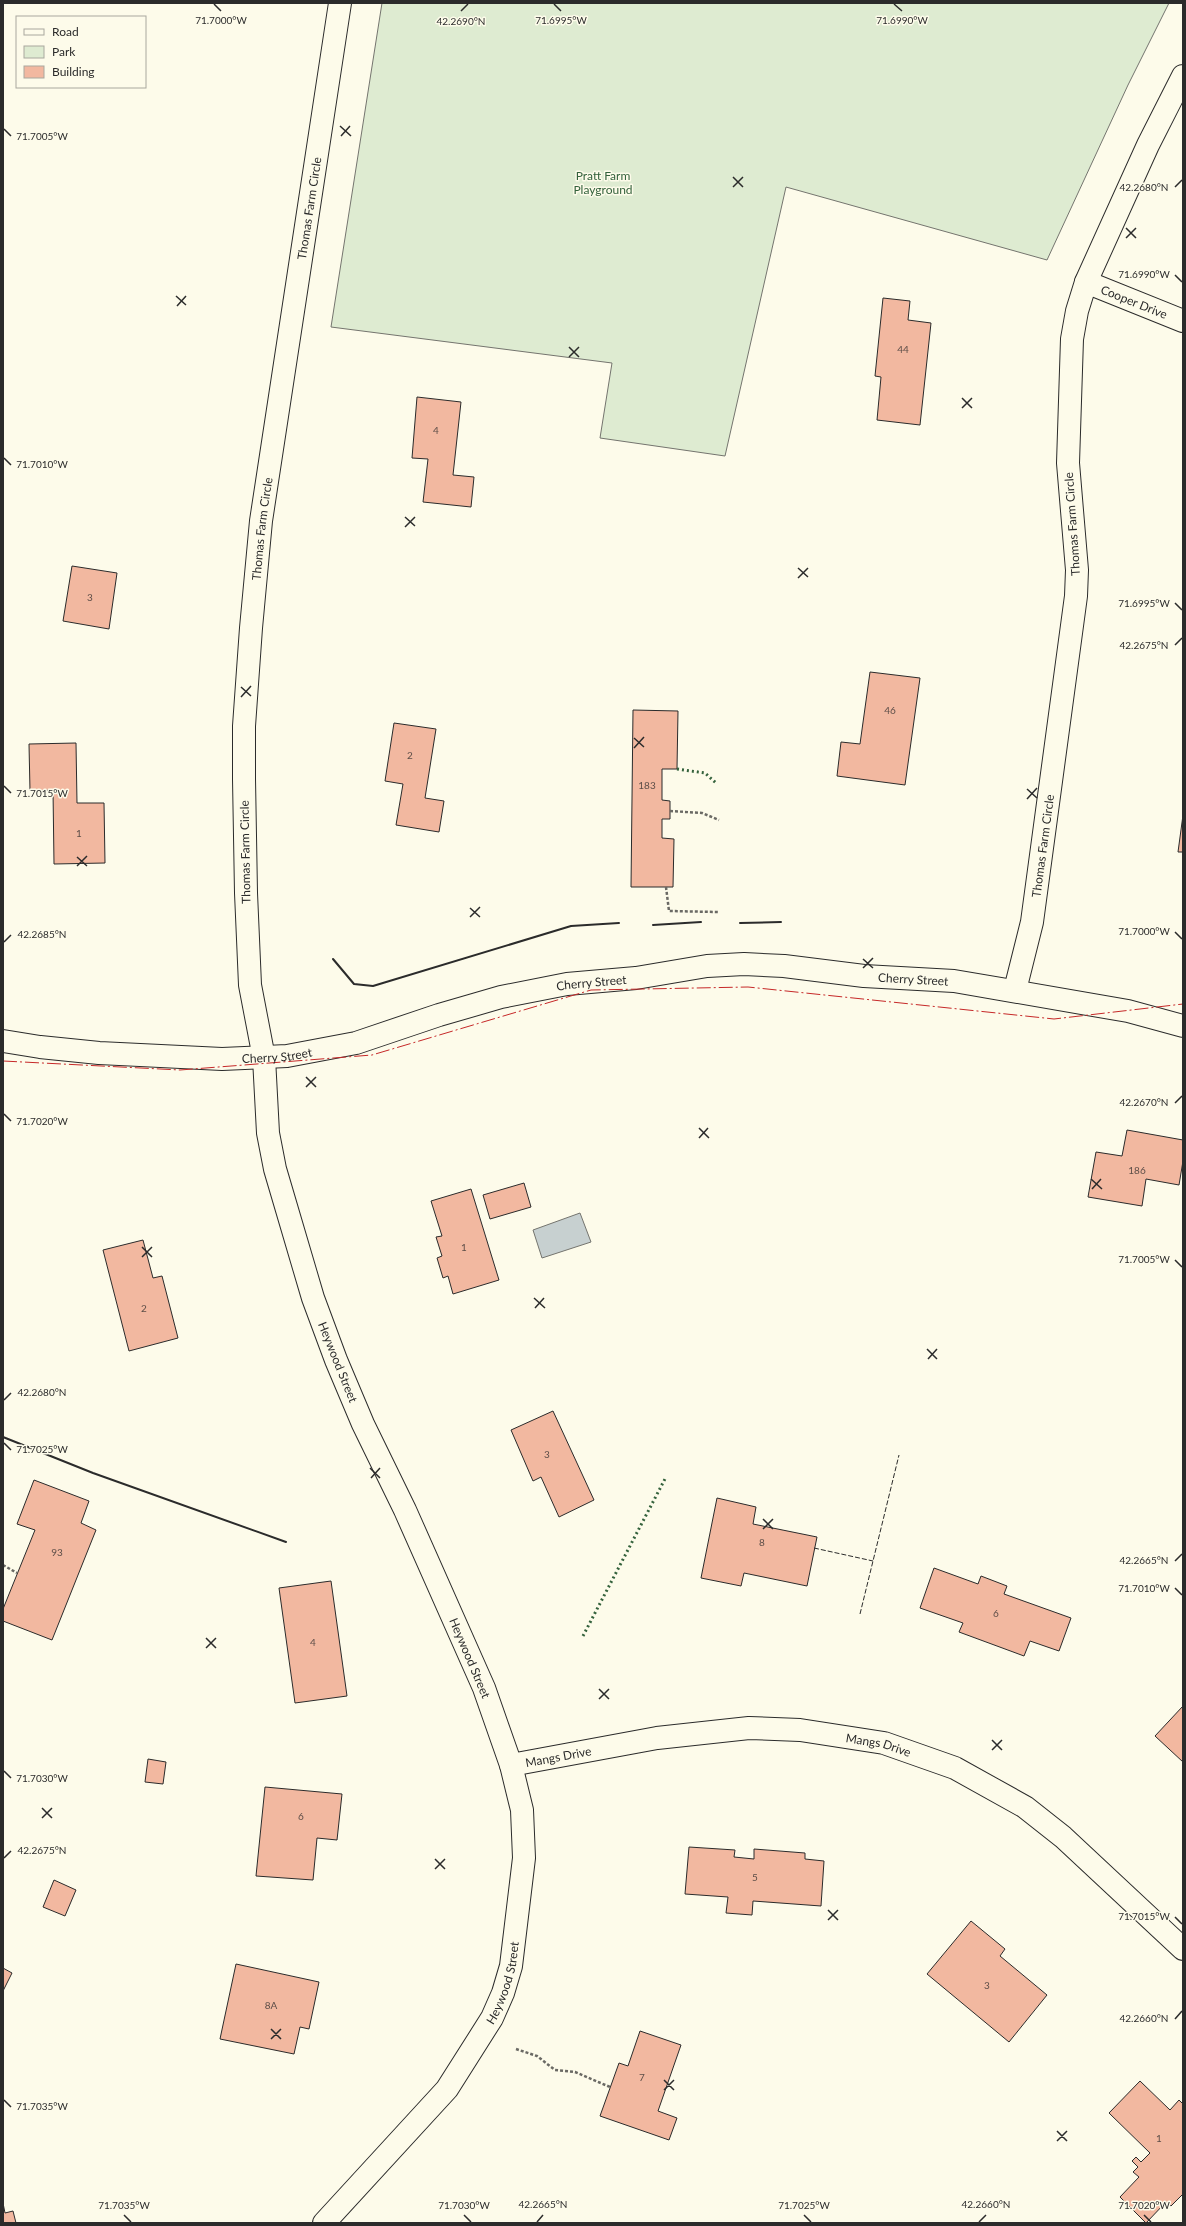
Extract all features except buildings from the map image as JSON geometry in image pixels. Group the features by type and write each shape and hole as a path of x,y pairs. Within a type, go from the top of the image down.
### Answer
{"street":[{"name":"Thomas Farm Circle","path":"264,1058 250,985 246,893 244,726 251,628 261,521 340,3"},
{"name":"Thomas Farm Circle","path":"1015,990 1032,922 1076,596 1077,570 1068,463 1072,339 1077,311 1086,282 1148,145 1183,76"},
{"name":"Cooper Drive","path":"1086,282 1183,321"},
{"name":"Cherry Street","path":"3,1041 40,1047 99,1053 222,1059 287,1056 356,1043 439,1015 501,997 567,984 636,978 708,966 744,964 784,966 864,976 954,981 1015,990 1128,1011 1183,1026"},
{"name":"Heywood Street","path":"264,1058 268,1133 275,1169 313,1298 336,1360 363,1424 405,1510 472,1659 511,1765 522,1810 524,1858 511,1966 503,1993 492,2018 447,2089 324,2223"},
{"name":"Mangs Drive","path":"511,1765 657,1738 749,1728 766,1727 817,1732 884,1743 955,1768 990,1786 1025,1807 1063,1837 1183,1949"}],"path":[{"path":"670,811 702,813 719,820"},
{"path":"666,887 669,911 718,912"},
{"path":"3,1565 17,1573"},
{"path":"516,2049 537,2056 555,2070 575,2072 610,2087"}],"green space":[{"name":"Pratt Farm Playground","path":"382,3 1169,3 1128,85 1047,260 786,187 725,456 600,438 612,363 331,327"}],"shaded area":[{"path":"580,1213 591,1242 542,1258 533,1230"}],"hedge":[{"path":"677,769 705,773 716,783"},
{"path":"583,1636 666,1477"}],"fence":[{"path":"860,1614 899,1455"},
{"path":"814,1548 873,1561"}],"wall":[{"path":"653,925 701,922"},
{"path":"740,923 781,922"},
{"path":"333,959 354,984 373,986 571,926 619,923"},
{"path":"3,1437 93,1473 286,1542"}],"power":[{"path":"3,1061 180,1070 372,1055 591,990 748,987 1054,1019 1183,1004"}]}
